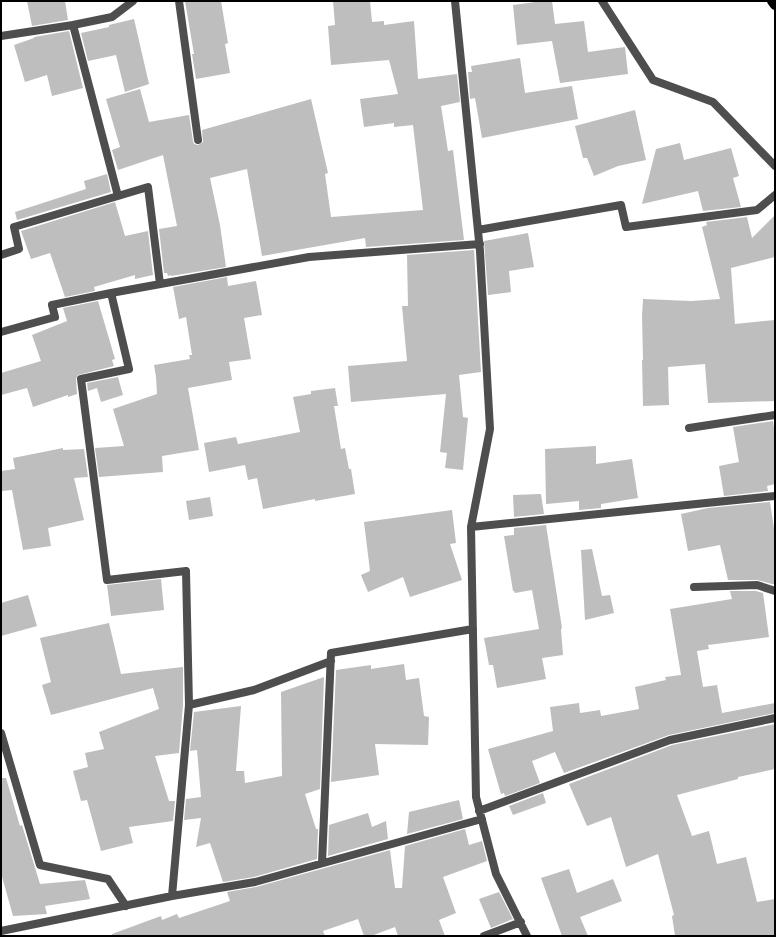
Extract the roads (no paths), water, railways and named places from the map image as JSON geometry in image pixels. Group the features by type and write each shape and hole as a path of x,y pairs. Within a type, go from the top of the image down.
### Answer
{"main road":[{"path":"772,1 775,5"}],"street":[{"path":"1,36 73,25 112,17 133,1"},
{"path":"179,1 198,140"},
{"path":"455,1 480,244 490,429 471,527 476,797 496,874 527,936"},
{"path":"602,1 653,80 713,102 775,166"},
{"path":"73,25 118,196"},
{"path":"1,255 20,249 14,227 148,187 160,284"},
{"path":"478,230 622,205 626,227 757,210 775,195"},
{"path":"1,332 55,317 52,305 111,293 309,257 480,244"},
{"path":"111,293 129,369 81,379 107,580 186,571 188,705 172,896"},
{"path":"689,428 775,415"},
{"path":"471,527 775,496"},
{"path":"694,587 758,585 775,591"},
{"path":"322,863 331,654 473,629"},
{"path":"188,705 254,690 331,661"},
{"path":"479,811 670,740 775,718"},
{"path":"1,733 40,865 108,879 126,906"},
{"path":"2,936 1,931 172,896 255,882 482,819"},
{"path":"484,936 521,922"}]}
